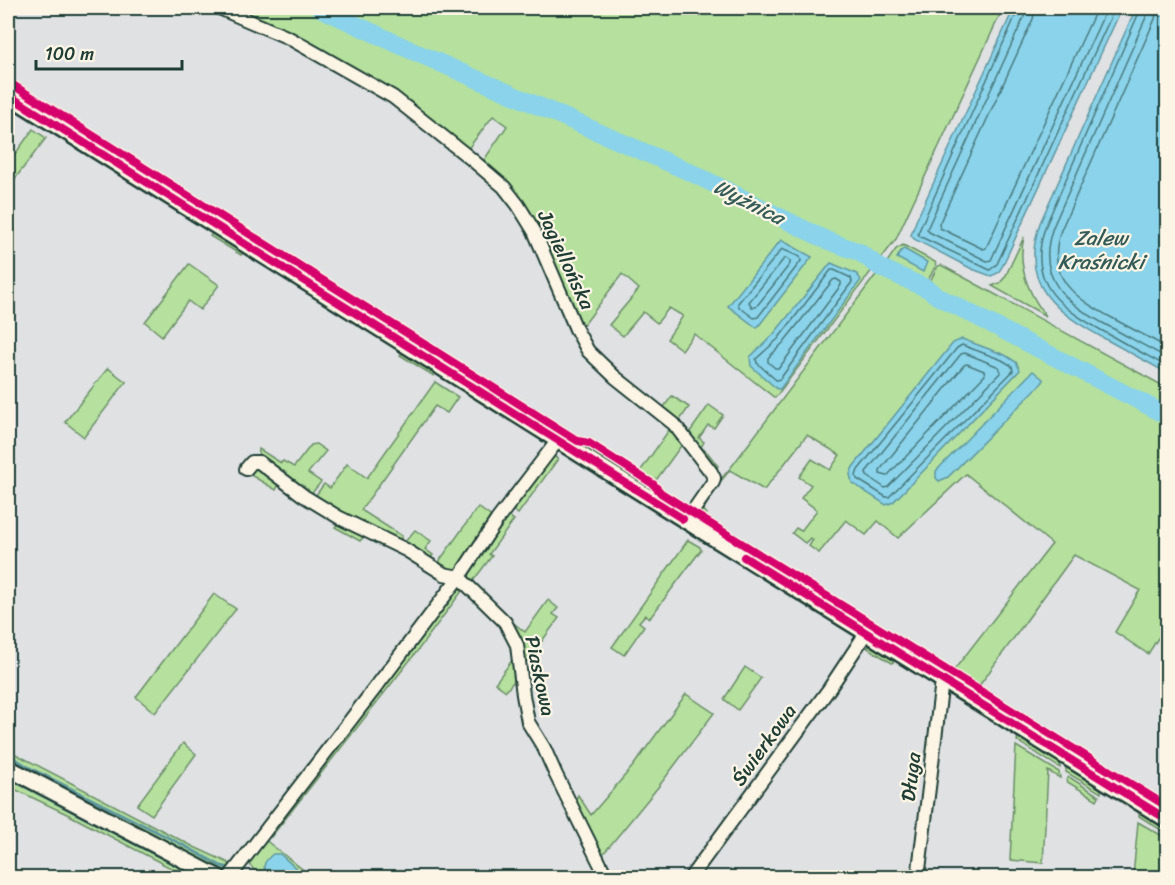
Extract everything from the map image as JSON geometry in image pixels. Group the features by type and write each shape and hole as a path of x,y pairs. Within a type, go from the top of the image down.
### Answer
{"street":[{"name":"Jagiellońska","path":"219,8 289,38 393,97 504,187 534,231 576,329 588,351 615,377 674,424 711,472 713,482 686,521"},
{"path":"8,95 1167,820"},
{"path":"229,878 459,578 497,520 558,440"},
{"name":"Piaskowa","path":"250,465 259,462 304,496 340,518 406,550 444,574 459,578 505,622 517,645 528,722 551,760 556,775 607,878"},
{"name":"Świerkowa","path":"690,878 830,689 866,633"},
{"name":"Długa","path":"918,878 942,681"},
{"path":"8,768 219,878"}],"green space":[{"path":"226,8 1003,8 896,239 881,259 866,251 863,255 876,265 775,398 694,334 682,350 667,339 683,316 669,308 657,323 643,312 623,336 609,325 639,289 622,274 580,330 554,267 482,163 507,126 493,116 467,150 445,132"},
{"path":"33,129 46,138 8,188 8,164"},
{"path":"213,233 243,250 243,253 241,255 210,236"},
{"path":"1024,237 1023,269 1029,289 1046,316 992,286 1000,283 1005,277"},
{"path":"903,245 935,262 936,265 925,286 920,280 887,262 896,249"},
{"path":"189,264 219,285 200,310 188,301 162,336 145,322"},
{"path":"941,265 1167,388 1167,412 927,287 938,266"},
{"path":"881,268 1167,418 1167,639 1160,635 1148,654 1115,632 1140,590 1074,555 979,686 954,670 1052,544 966,474 898,538 878,521 866,535 846,520 819,553 809,546 813,540 810,538 805,543 792,533 796,528 801,531 817,510 801,498 811,485 799,477 812,459 830,470 840,455 807,435 764,490 730,470 716,487 703,511 707,514 706,516 701,513 700,509 716,485"},
{"path":"402,353 435,373 434,376 400,355"},
{"path":"108,368 126,382 84,437 65,422"},
{"path":"435,382 458,397 447,413 435,406 361,510 402,536 399,541 353,520 316,498 324,484 330,488 347,464 367,478"},
{"path":"672,396 689,407 680,420 663,408"},
{"path":"709,405 723,415 714,428 708,425 699,438 704,442 701,447 718,466 716,469 687,436"},
{"path":"671,427 683,443 654,483 639,473"},
{"path":"316,444 326,451 308,473 321,482 311,494 258,458 259,449 281,463 283,461 294,467 311,445"},
{"path":"553,456 558,459 518,514 511,509"},
{"path":"256,467 279,484 276,490 249,474"},
{"path":"478,507 493,518 459,569 453,572 440,565 440,560"},
{"path":"506,515 514,520 489,554 492,556 473,581 496,609 525,632 548,600 558,608 553,614 559,618 522,668 520,648 469,578 471,566"},
{"path":"338,524 365,535 360,541 335,527"},
{"path":"415,530 431,541 425,549 433,555 430,559 404,543"},
{"path":"688,540 701,550 650,618 645,615 639,622 644,626 624,655 612,647"},
{"path":"465,587 271,837 267,833 456,588"},
{"path":"214,594 236,609 155,713 136,697"},
{"path":"874,646 895,660 892,663 866,647"},
{"path":"516,655 517,677 506,691 495,683"},
{"path":"745,667 761,678 738,710 724,699"},
{"path":"686,694 714,713 659,786 603,854 610,872 574,803 578,795 591,815 633,766"},
{"path":"1018,736 1060,763 1060,768 1017,741"},
{"path":"183,743 196,754 152,815 137,805"},
{"path":"1016,746 1059,772 1060,778 1048,771 1043,863 1010,860"},
{"path":"8,750 229,863 230,868 227,871 218,871 8,762"},
{"path":"1066,767 1101,788 1101,793 1066,772"},
{"path":"8,775 208,877 188,877 8,786"},
{"path":"1069,777 1099,796 1097,800 1066,781"},
{"path":"1142,812 1167,829 1167,834 1139,816"},
{"path":"1138,822 1166,838 1164,877 1133,877"},
{"path":"264,839 311,876 310,878 260,877 250,865 249,859"}],"water":[{"path":"1014,8 1122,8 1002,267 998,273 991,276 972,269 914,239 911,235"},
{"name":"Zalew Kraśnicki","path":"1136,8 1167,8 1167,373 1089,330 1058,308 1046,295 1038,281 1034,264 1040,223"},
{"path":"781,240 812,257 757,328 728,306"},
{"path":"904,249 927,262 923,272 897,258"},
{"path":"831,263 857,274 861,280 780,389 777,389 751,366 750,357 773,335"},
{"path":"962,339 1005,355 1016,362 1020,370 906,489 893,502 886,505 852,483 850,474 853,467 953,343"},
{"path":"1033,371 1043,379 1043,382 948,477 939,481 936,478 936,471"},
{"path":"273,854 280,854 299,871 300,877 268,877 264,864"}],"waterway":[{"name":"Wyżnica","path":"320,8 692,173 826,240 859,252 881,268 928,289 937,296 1168,416"},
{"path":"8,754 28,767 221,866 230,868"},
{"path":"8,778 200,878"}],"cycle path":[{"path":"8,82 578,441 589,443 653,484 661,493 691,512 1168,807"},
{"path":"8,95 683,519"},
{"path":"744,557 1168,820"}]}
